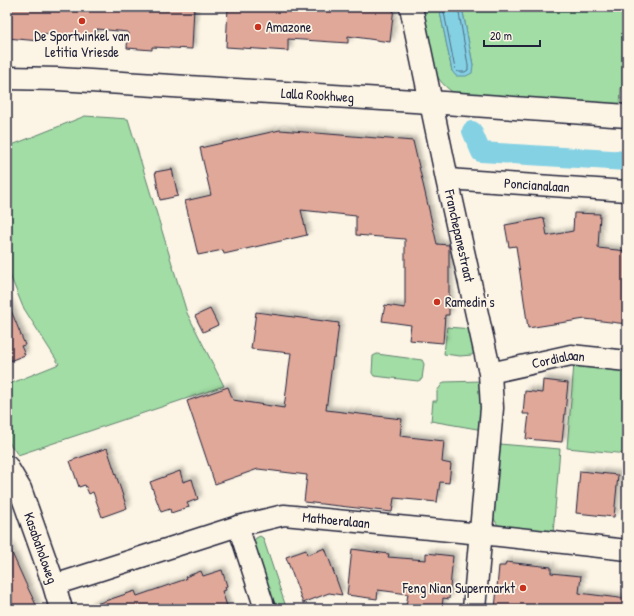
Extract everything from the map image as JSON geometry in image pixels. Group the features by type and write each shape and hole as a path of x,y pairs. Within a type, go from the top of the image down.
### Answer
{"street":[{"name":"Franchepanestraat","path":"411,7 430,102 490,373 492,408 474,609"},
{"name":"Lalla Rookhweg","path":"7,78 58,79 627,116"},
{"name":"Poncianalaan","path":"447,179 627,191"},
{"name":"Cordialaan","path":"490,373 571,355 627,362"},
{"name":"Kasabaholoweg","path":"7,467 20,490 61,609"},
{"name":"Mathoeralaan","path":"54,585 238,526 284,515 627,550"},
{"path":"238,526 265,609"}],"green space":[{"path":"419,7 439,7 452,71 473,65 462,7 627,7 624,87 621,87 620,107 454,93 443,84 434,72"},
{"path":"85,116 128,119 187,313 224,386 18,455 7,440 7,385 59,364 23,307 7,268 7,147"},
{"path":"447,327 472,329 475,351 472,355 460,356 444,354"},
{"path":"377,354 422,360 424,364 422,379 418,381 374,376 372,373 373,356"},
{"path":"574,364 627,370 627,454 567,448"},
{"path":"481,381 483,430 431,421 433,401 437,401 437,391 444,382"},
{"path":"499,444 560,449 553,534 499,527 492,516"},
{"path":"260,536 263,538 286,607 338,605 341,609 273,609 252,543"}],"water":[{"path":"439,7 462,7 473,65 472,73 466,76 456,76 452,71"}],"building":[{"path":"7,7 194,7 192,49 152,47 152,50 127,48 128,32 97,29 96,39 40,33 39,41 7,38"},
{"path":"228,7 394,7 390,42 348,36 348,43 288,39 288,51 226,47"},
{"path":"280,130 413,141 437,244 449,245 449,315 445,315 443,343 409,340 411,325 382,321 385,305 405,308 405,239 356,235 356,216 301,210 307,235 224,254 223,250 198,255 185,201 211,195 200,148"},
{"path":"172,169 178,196 160,200 155,172"},
{"path":"574,213 600,214 598,248 627,251 627,324 585,319 528,328 516,246 509,247 505,225 544,218 547,236 573,231"},
{"path":"7,303 25,345 21,346 25,355 7,362"},
{"path":"210,309 218,325 203,332 195,316"},
{"path":"256,312 339,323 326,410 402,419 400,436 444,441 442,462 451,464 449,483 440,482 437,502 394,498 392,512 304,502 307,475 258,469 215,484 187,401 228,387 233,400 284,408 291,353 251,349"},
{"path":"543,380 568,383 562,442 526,439 529,414 523,414 525,391 542,393"},
{"path":"107,448 127,508 102,517 93,492 89,494 85,485 79,487 70,461"},
{"path":"180,471 183,482 192,479 198,499 187,503 189,507 171,513 170,509 161,512 150,482"},
{"path":"580,471 618,475 614,517 576,513"},
{"path":"7,542 25,582 38,609 7,609"},
{"path":"325,548 342,595 329,593 303,603 286,557 306,550 307,555"},
{"path":"352,549 389,554 388,557 426,560 426,553 453,556 449,599 443,598 442,609 420,609 420,607 406,606 408,594 378,590 377,599 347,595"},
{"path":"506,562 551,567 551,573 581,576 579,593 627,599 627,609 495,609 499,566 505,566"},
{"path":"222,570 227,586 225,587 226,590 222,591 228,609 90,609 90,606 135,591 137,596 186,579 185,577 201,571 203,576"}],"waterway":[{"path":"472,131 481,152 627,161"}],"place":[{"name":"De Sportwinkel van Letitia Vriesde","path":"82,21"},
{"name":"Amazone","path":"258,27"},
{"name":"Ramedin's","path":"437,302"},
{"name":"Feng Nian Supermarkt","path":"523,588"}]}
